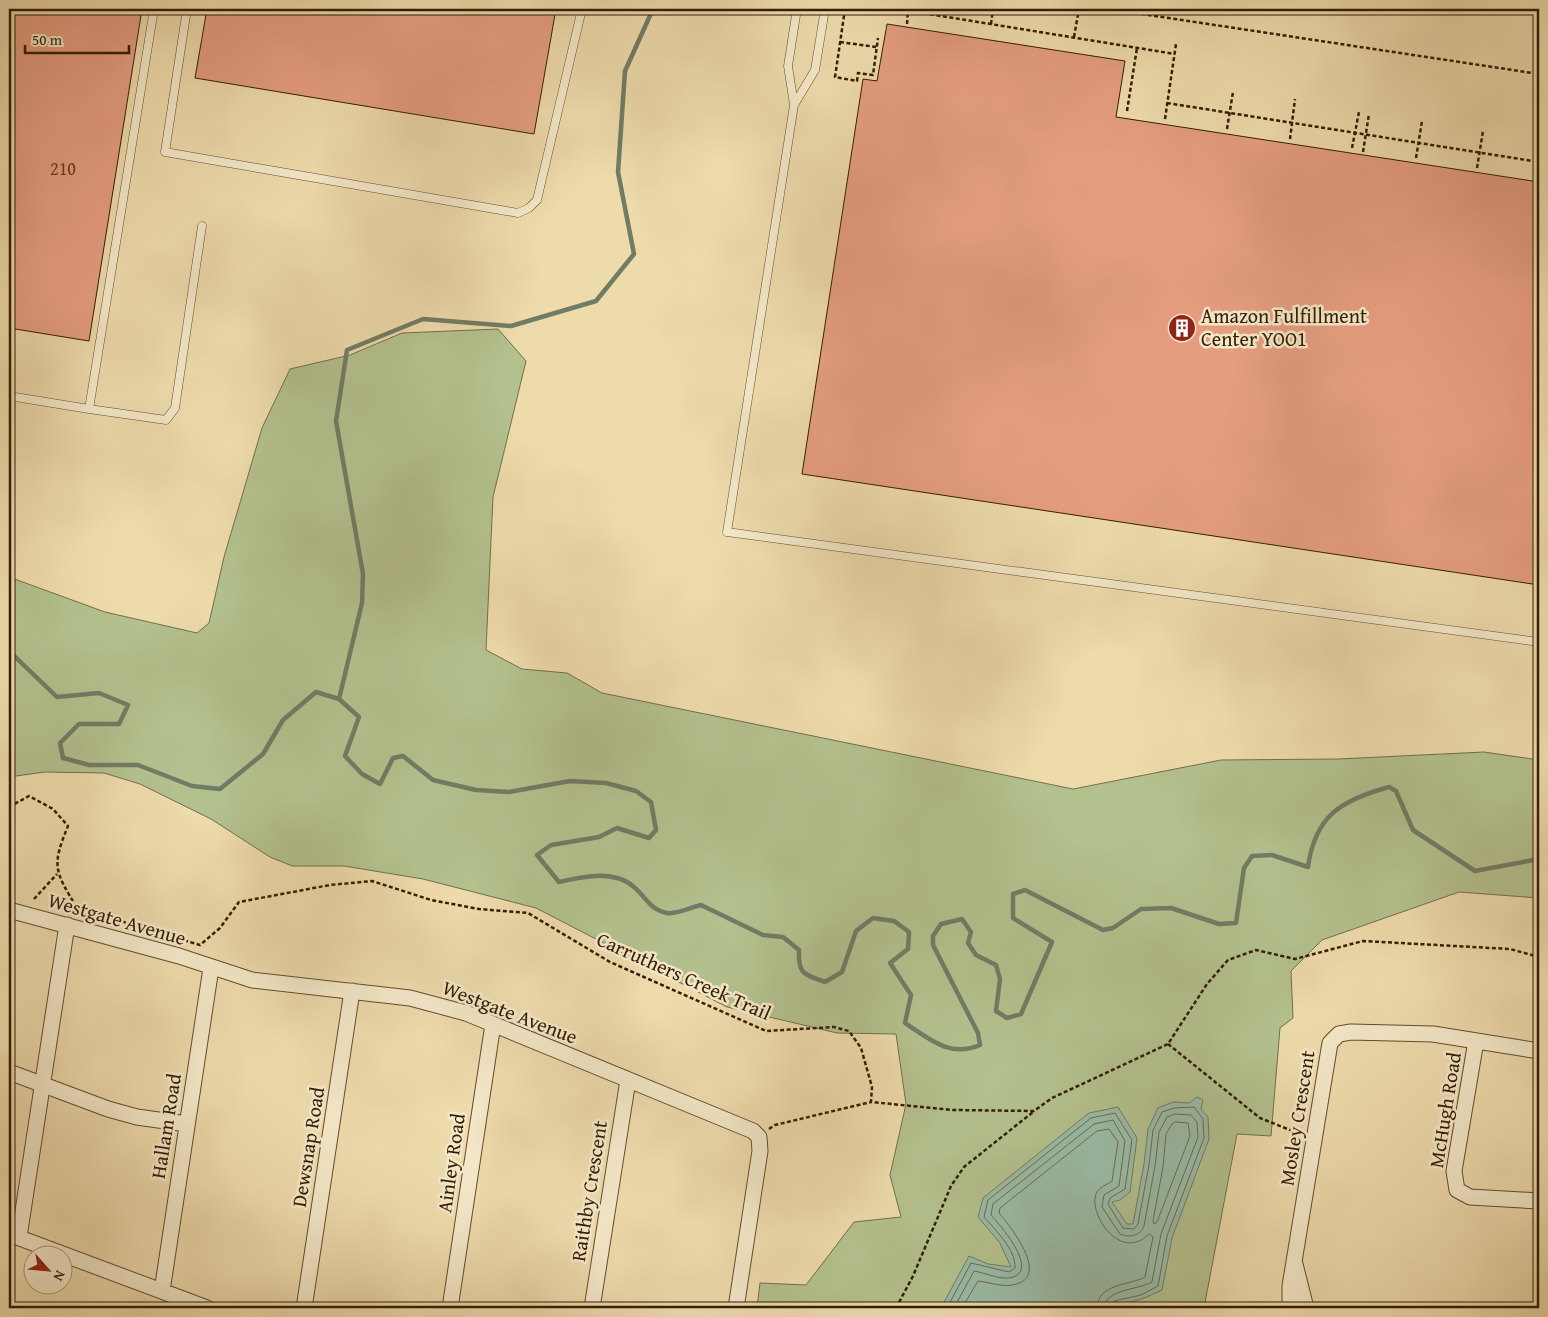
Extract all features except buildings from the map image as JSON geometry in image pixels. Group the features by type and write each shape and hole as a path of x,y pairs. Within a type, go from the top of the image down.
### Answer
{"street":[{"name":"Westgate Avenue","path":"9,910 270,983 410,998 438,1004 493,1024 753,1131 759,1137"},
{"path":"67,925 43,1085 14,1235 207,1308"},
{"name":"Hallam Road","path":"162,1292 211,968"},
{"name":"Dewsnap Road","path":"304,1308 352,991"},
{"name":"Ainley Road","path":"450,1308 493,1024"},
{"name":"Mosley Crescent","path":"1290,1308 1290,1286 1330,1043 1339,1034 1351,1032 1432,1034 1539,1051"},
{"name":"McHugh Road","path":"1476,1041 1454,1171 1457,1190 1470,1197 1539,1201"},
{"path":"9,1072 127,1115 187,1124"},
{"name":"Raithby Crescent","path":"592,1308 628,1080"},
{"path":"736,1308 760,1150 759,1137"},
{"name":"Mosley Crescent","path":"1294,1263 1306,1308"}],"lane":[{"path":"89,409 154,9"},
{"path":"187,9 164,152 518,213 529,208 537,200 582,9"},
{"path":"797,9 788,66 794,105 727,532 1539,642"},
{"path":"794,105 815,70 825,9"},
{"path":"9,396 166,420 176,408 202,226"}],"path":[{"path":"845,9 835,77 857,81 858,73 872,75 878,38"},
{"path":"898,9 1175,54"},
{"path":"991,24 994,9"},
{"path":"1074,37 1080,9"},
{"path":"1109,9 1539,74"},
{"path":"907,24 908,10"},
{"path":"840,42 876,47"},
{"path":"1165,119 1176,44"},
{"path":"1127,111 1137,48"},
{"path":"1228,129 1233,92"},
{"path":"1290,138 1295,99"},
{"path":"1167,102 1539,162"},
{"path":"1352,148 1359,112"},
{"path":"1363,152 1369,114"},
{"path":"1416,158 1422,121"},
{"path":"1477,168 1483,130"},
{"path":"9,807 29,796 53,809 68,826 59,849 58,874 34,899"},
{"name":"Carruthers Creek Trail","path":"58,874 77,908 200,945 220,928 239,902 330,885 372,881 430,900 478,909 528,913 610,962 766,1031 834,1027 849,1031 861,1048 872,1087 871,1102"},
{"path":"896,1308 913,1276 950,1186 964,1167 1052,1098 1168,1044 1207,984 1228,960 1256,950 1295,960 1362,941 1510,949 1539,957"},
{"path":"1168,1044 1260,1118 1297,1134 1314,1136"},
{"path":"759,1137 774,1125 871,1102 953,1110 1034,1111"}],"shaded area":[{"path":"498,329 526,361 493,497 486,650 522,669 567,673 602,693 1073,789 1221,760 1338,759 1484,752 1539,760 1539,898 1459,892 1322,940 1291,971 1293,1018 1280,1028 1271,1136 1237,1134 1204,1308 757,1308 760,1283 806,1285 854,1222 901,1217 890,1175 906,1104 896,1034 837,1033 727,1007 536,908 423,879 344,866 292,866 270,857 211,819 140,784 104,773 45,772 9,777 9,577 105,612 197,633 209,623 224,557 262,428 290,369 350,355 402,333"}],"water":[{"path":"1197,1097 1203,1100 1201,1109 1208,1117 1209,1139 1172,1238 1162,1290 1142,1299 1106,1308 941,1308 969,1256 988,1264 1011,1267 1000,1243 978,1217 983,1198 1089,1113 1118,1107 1137,1138 1130,1192 1120,1200 1112,1202 1127,1224 1133,1224 1144,1164 1148,1129 1158,1108 1173,1102 1189,1103"}],"waterway":[{"path":"339,699 362,603 363,574 336,421 347,350 423,319 511,326 596,301 634,254 618,172 625,71 653,9"},
{"path":"9,651 57,697 99,693 128,705 119,724 79,724 60,743 63,758 89,765 138,765 192,786 220,789 263,754 283,720 316,692 339,699 359,717 345,756 362,774 380,784 393,758 403,756 433,780 476,790 509,792 570,781 606,783 636,791 651,802 656,830 649,838 617,828 599,837 551,845 537,855 559,882 608,876 626,881 652,906 667,913 675,913 701,905 763,935 783,937 799,950 801,969 807,975 825,982 842,972 856,931 873,918 894,921 909,932 908,949 890,963 911,995 905,1023 931,1040 949,1048 959,1049 980,1045 978,1033 933,945 933,936 941,924 962,919 971,932 968,943 976,955 996,965 1000,979 996,1011 1007,1018 1021,1014 1052,942 1013,918 1013,894 1025,890 1103,930 1113,928 1141,909 1171,908 1219,924 1236,923 1244,868 1252,856 1272,855 1308,867 1317,834 1324,822 1334,812 1358,798 1389,787 1396,791 1413,830 1475,871 1539,859"}],"place":[{"name":"Amazon Fulfillment Center YOO1","path":"1182,328"}]}
